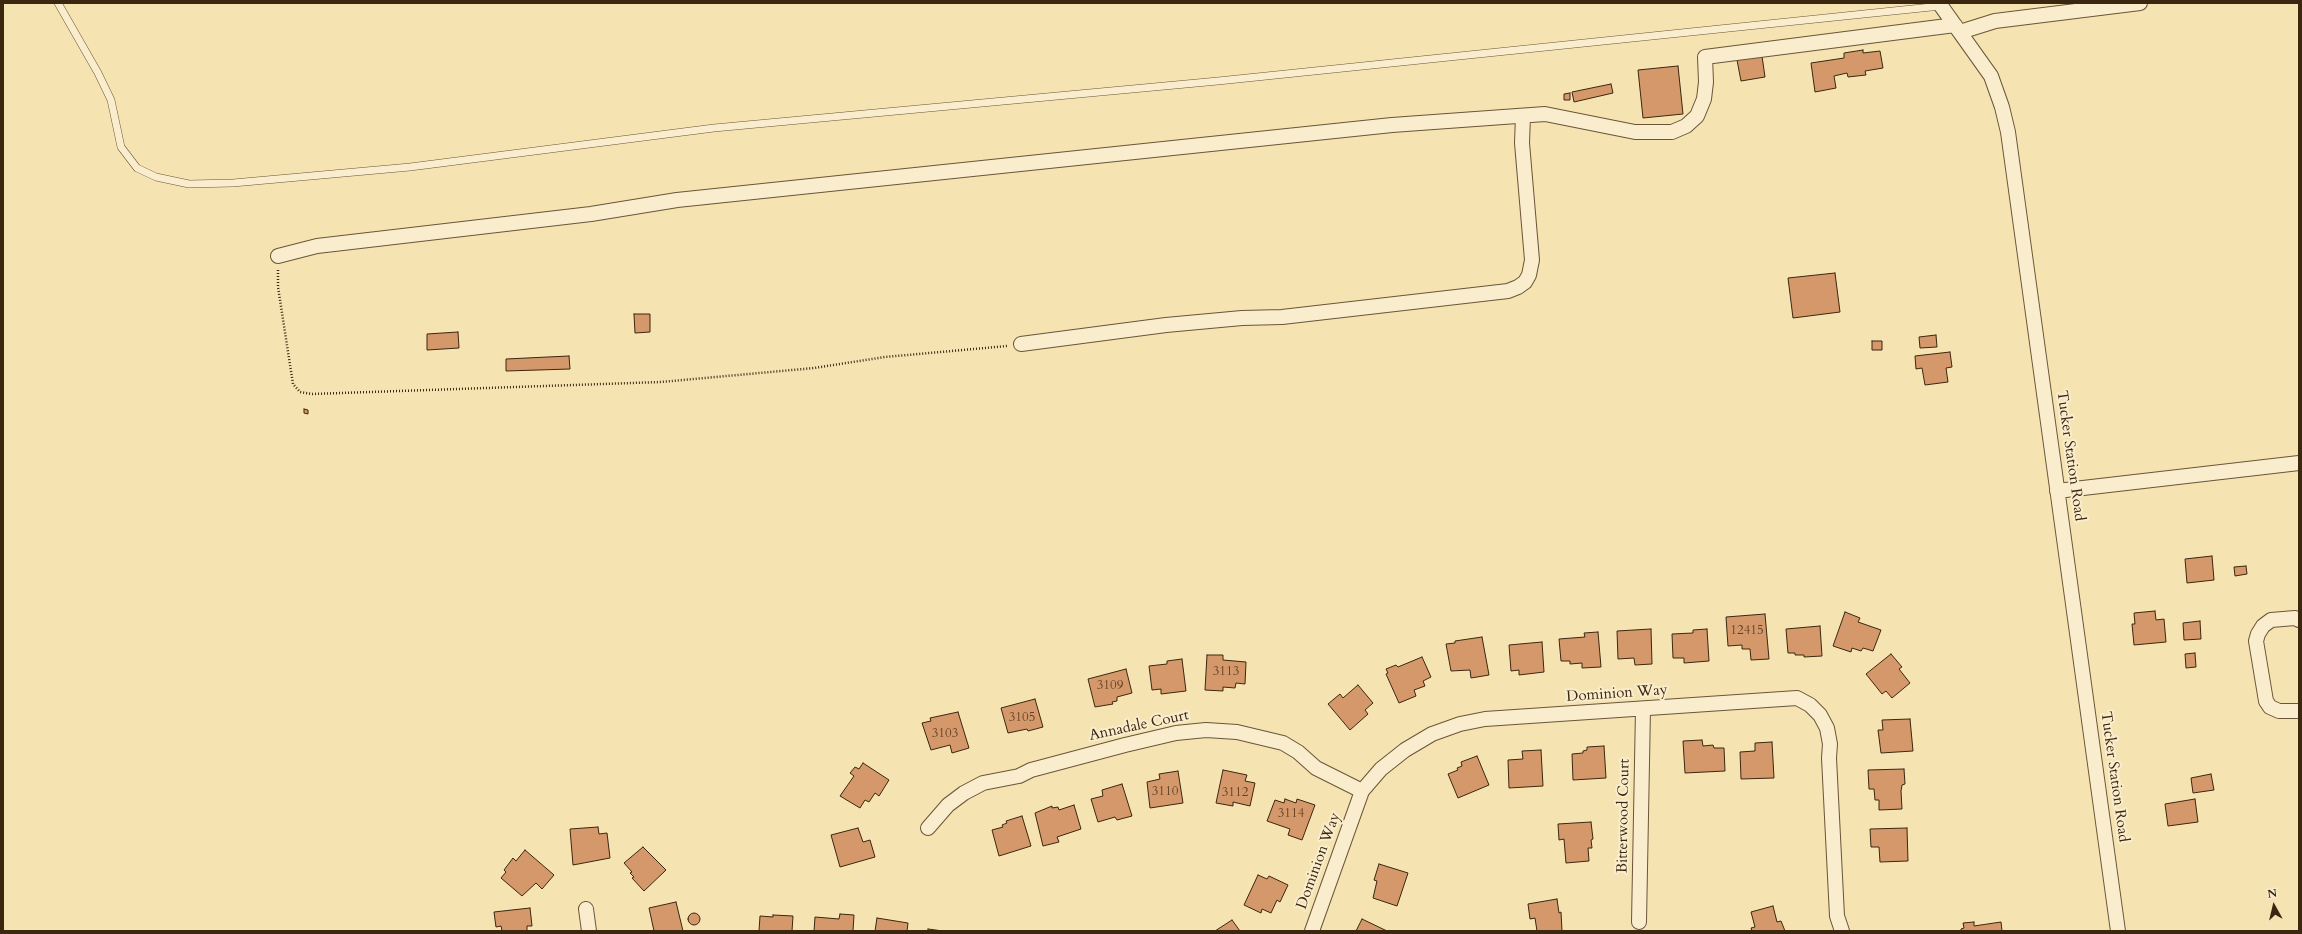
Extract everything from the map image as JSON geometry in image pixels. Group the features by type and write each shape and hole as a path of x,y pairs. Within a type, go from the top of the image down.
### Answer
{"street":[{"path":"278,256 317,246 591,214 677,200 705,199 1392,126 1545,114 1635,132 1672,132 1686,126 1697,116 1704,100 1706,82 1705,57 1958,29 1996,21 2140,3"},
{"name":"Tucker Station Road","path":"1940,4 1991,76 2002,107 2008,132 2118,931"},
{"path":"1021,344 1166,325 1242,318 1282,317 1489,294 1508,291 1518,287 1525,282 1529,275 1532,260 1522,143 1523,116"},
{"path":"2057,491 2299,463"},
{"path":"2299,620 2295,618 2271,620 2263,626 2256,641 2266,702 2270,707 2279,711 2299,711"},
{"name":"Dominion Way","path":"1312,931 1362,791 1381,769 1405,750 1432,734 1460,724 1485,719 1643,710 1797,698 1810,705 1820,715 1827,728 1830,744 1837,916 1842,931"},
{"name":"Bitterwood Court","path":"1639,922 1643,710"},
{"name":"Annadale Court","path":"928,828 948,805 964,793 983,783 1019,776 1031,770 1139,741 1176,733 1206,730 1237,732 1283,743 1298,752 1316,768 1362,791"},
{"path":"586,909 589,931"}],"lane":[{"path":"58,3 98,73 111,100 121,146 133,163 137,168 156,176 189,184 233,183 410,167 714,128 1218,82 1940,4"}],"path":[{"path":"278,256 278,287 293,384 300,392 312,394 662,382 814,368 885,357 1021,344"}],"building":[{"path":"1863,50 1863,53 1880,51 1883,68 1865,71 1866,75 1848,77 1847,73 1834,76 1836,88 1815,92 1811,63 1844,58 1844,53"},
{"path":"1762,56 1765,77 1741,81 1737,60"},
{"path":"1678,66 1683,114 1643,118 1638,70"},
{"path":"1611,84 1613,93 1574,102 1572,92"},
{"path":"1570,93 1570,100 1564,100 1564,94"},
{"path":"1835,273 1840,312 1793,318 1788,278"},
{"path":"634,314 650,314 650,332 635,333"},
{"path":"458,332 459,348 427,350 427,334"},
{"path":"1936,335 1937,347 1920,348 1919,337"},
{"path":"1872,341 1882,341 1882,350 1872,350"},
{"path":"1950,352 1952,367 1946,368 1948,382 1925,385 1922,368 1916,369 1915,356"},
{"path":"569,356 570,369 506,371 506,359"},
{"path":"304,409 308,410 308,414 304,413"},
{"path":"2212,556 2214,580 2187,583 2185,559"},
{"path":"2246,566 2247,574 2235,576 2234,567"},
{"path":"2155,611 2156,620 2164,619 2166,642 2134,645 2132,624 2135,624 2134,613"},
{"path":"1845,612 1860,618 1858,622 1881,630 1873,651 1863,648 1861,651 1852,648 1851,652 1833,646"},
{"path":"1765,614 1769,659 1751,660 1750,649 1742,649 1742,645 1728,646 1726,617"},
{"path":"2200,621 2201,639 2184,640 2183,623"},
{"path":"1820,626 1822,656 1804,657 1804,655 1788,653 1786,629"},
{"path":"1651,629 1652,664 1635,665 1634,658 1618,659 1617,631"},
{"path":"1707,629 1709,661 1684,663 1684,658 1673,658 1672,634 1693,633 1693,630"},
{"path":"1598,632 1601,667 1582,668 1582,663 1570,664 1570,661 1561,661 1559,639 1585,637 1584,633"},
{"path":"1482,637 1489,675 1471,678 1470,670 1451,671 1446,644 1455,643 1455,641"},
{"path":"1542,642 1544,672 1519,675 1519,670 1511,671 1509,645"},
{"path":"2195,653 2196,667 2186,668 2185,654"},
{"path":"1891,654 1902,667 1899,669 1910,683 1892,698 1886,691 1882,694 1866,674"},
{"path":"1207,655 1223,655 1223,660 1246,662 1245,684 1236,683 1235,688 1223,687 1223,691 1205,690"},
{"path":"1422,657 1431,677 1423,681 1425,686 1414,690 1416,696 1399,703 1386,674 1388,673 1386,669 1396,665 1398,667"},
{"path":"1182,659 1186,691 1161,694 1161,689 1152,690 1149,666 1167,664 1167,661"},
{"path":"1126,669 1132,693 1117,697 1117,701 1112,702 1113,704 1095,707 1088,679"},
{"path":"1358,685 1373,703 1365,710 1368,714 1350,730 1328,704 1340,694 1343,698"},
{"path":"1035,699 1043,727 1028,731 1027,729 1008,733 1001,708"},
{"path":"958,712 969,748 952,753 950,745 931,750 922,723 931,721 930,718"},
{"path":"1910,719 1913,751 1881,753 1878,730 1883,730 1882,720"},
{"path":"1702,740 1703,746 1713,745 1714,748 1724,748 1725,771 1685,773 1683,741"},
{"path":"1772,742 1774,778 1741,779 1740,752 1755,751 1755,743"},
{"path":"1604,746 1606,778 1573,780 1572,754 1583,753 1583,751 1587,750 1587,747"},
{"path":"1541,750 1543,786 1509,788 1508,760 1523,759 1522,751"},
{"path":"1477,756 1489,785 1458,798 1448,774 1458,770 1457,768 1462,766 1461,762"},
{"path":"863,763 889,780 879,796 875,793 869,802 865,800 860,808 840,796 854,776 850,773 855,767 859,769"},
{"path":"1904,769 1905,784 1902,785 1901,791 1902,809 1879,810 1879,800 1875,800 1874,789 1869,789 1868,770"},
{"path":"1223,770 1247,775 1245,781 1255,783 1250,806 1233,802 1233,806 1216,803"},
{"path":"1178,771 1183,803 1150,808 1147,782 1160,779 1159,774"},
{"path":"2211,774 2214,790 2193,793 2191,778"},
{"path":"1122,784 1132,816 1117,820 1115,817 1098,822 1091,799 1103,796 1102,790"},
{"path":"1285,799 1296,803 1297,799 1315,805 1302,840 1288,835 1290,829 1267,821 1275,800 1284,803"},
{"path":"2195,799 2198,822 2168,826 2165,804"},
{"path":"1074,805 1081,829 1057,837 1059,842 1043,846 1035,813 1052,806 1052,808 1058,807 1059,810"},
{"path":"1022,816 1031,846 999,856 992,830 1003,827 1002,825 1007,823 1006,821"},
{"path":"1591,822 1593,839 1591,840 1592,848 1588,848 1589,861 1566,863 1564,839 1559,840 1558,824"},
{"path":"598,827 599,834 607,833 610,858 573,865 570,829"},
{"path":"858,828 863,842 870,840 875,857 840,867 831,835"},
{"path":"1907,828 1908,861 1880,862 1879,847 1871,847 1870,829"},
{"path":"643,847 666,870 644,891 632,878 634,877 630,873 632,872 624,863"},
{"path":"525,850 554,875 542,889 536,883 522,896 501,878 506,872 504,870 513,858 516,861"},
{"path":"1379,864 1408,873 1397,906 1373,898 1377,881 1374,880"},
{"path":"1258,875 1267,879 1269,876 1288,885 1280,902 1277,900 1271,913 1262,909 1261,913 1244,905"},
{"path":"1557,899 1559,913 1561,912 1562,931 1537,931 1535,918 1530,919 1528,904"},
{"path":"676,902 683,931 654,931 649,908"},
{"path":"1773,906 1777,922 1781,921 1785,931 1752,931 1751,928 1755,927 1751,912"},
{"path":"530,908 532,926 527,926 527,931 502,931 501,926 496,927 494,912"},
{"path":"692,913 696,913 700,919 696,925 692,925 688,921 688,917"},
{"path":"840,914 854,915 853,931 814,931 815,917 839,919"},
{"path":"773,915 793,916 792,931 759,931 760,916 773,917"},
{"path":"877,918 908,923 907,931 875,931"},
{"path":"1362,919 1387,931 1356,931"},
{"path":"1232,920 1240,931 1215,931"},
{"path":"1974,922 1974,926 2001,922 2002,931 1961,931 1961,929 1964,928 1963,923"},
{"path":"928,929 943,931 928,931"}]}
